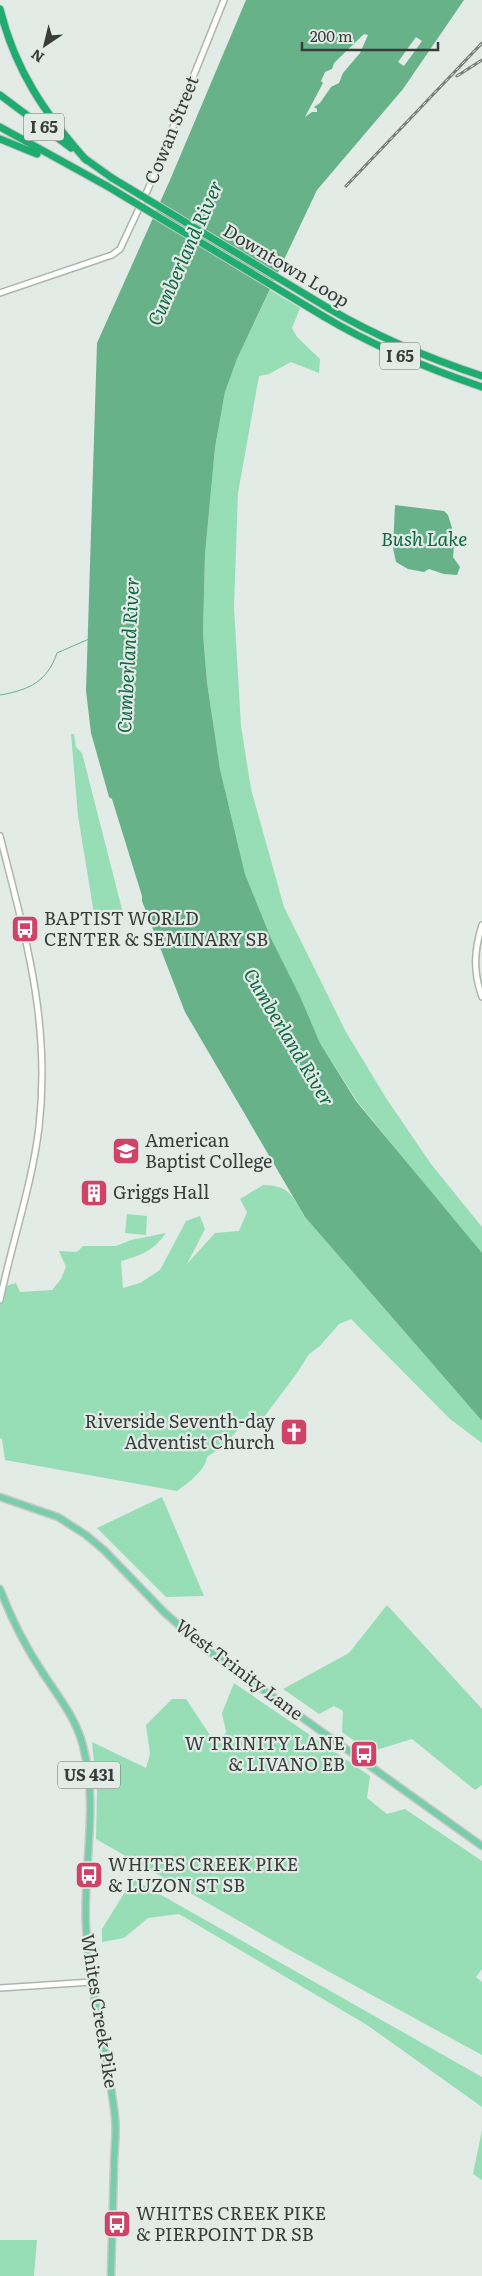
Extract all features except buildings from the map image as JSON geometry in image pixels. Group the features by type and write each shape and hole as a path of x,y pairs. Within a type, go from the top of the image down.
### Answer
{"highway":[{"path":"0,9 13,50 29,86 45,111 86,160"},
{"name":"I 65","path":"0,95 86,160"},
{"path":"0,128 86,176"},
{"name":"I 65","path":"0,139 86,176"},
{"name":"Downtown Loop","path":"86,160 112,178 354,324 433,360 482,376"},
{"name":"Downtown Loop","path":"86,176 107,186 323,316 385,350 427,368 482,387"}],"main road":[{"name":"West Trinity Lane","path":"0,1497 58,1517 86,1535 104,1550 165,1613 206,1649 482,1846"},
{"name":"Whites Creek Pike","path":"0,1589 16,1630 69,1712 83,1743 91,1794 85,1900 87,1942 92,1982 109,2068 115,2120 111,2276"}],"street":[{"name":"Cowan Street","path":"0,293 112,256 120,249 149,187 224,0"},
{"path":"0,836 35,981 42,1026 43,1064 39,1128 0,1300"},
{"path":"482,926 476,948 475,965 476,981 482,997"},
{"path":"0,1988 92,1982"}],"shaded area":[{"path":"270,290 300,308 292,328 297,337 320,359 319,373 291,362 269,374 259,376 238,493 234,607 241,726 251,789 284,907 346,1032 386,1098 431,1164 482,1227 482,1255 357,1101 320,1043 300,996 271,938 245,874 220,769 207,682 203,633 205,555 215,448 225,392 237,359"},
{"path":"71,734 74,734 76,747 82,753 123,913 95,920 78,816"},
{"path":"263,1185 279,1187 289,1193 305,1217 482,1421 482,1443 450,1419 351,1319 339,1324 320,1346 309,1354 261,1421 249,1418 222,1447 207,1457 203,1467 177,1491 5,1460 2,1439 0,1438 0,1300 3,1287 16,1283 20,1292 52,1290 61,1279 66,1267 59,1251 77,1252 83,1246 116,1246 131,1240 166,1233 146,1252 121,1261 123,1288 140,1283 160,1270 186,1221 200,1216 205,1229 187,1264 215,1233 239,1231 247,1212 240,1199"},
{"path":"127,1214 147,1216 146,1235 125,1233"},
{"path":"162,1497 204,1596 166,1597 97,1528"},
{"path":"387,1605 482,1709 482,1785 475,1790 412,1739 370,1752 342,1732 343,1711 334,1706 319,1714 283,1689 349,1653"},
{"path":"234,1683 370,1776 367,1798 387,1814 405,1809 482,1861 482,1969 476,1977 482,1982 482,2055 293,1952 96,1839 97,1791 92,1742 146,1768 150,1754 146,1725 172,1699 186,1699 210,1735 222,1739 226,1732 222,1713"},
{"path":"133,1879 482,2077 482,2107 367,2025 179,1914 148,1918 124,1938 102,1942 102,1929"},
{"path":"482,2130 482,2180 473,2174"},
{"path":"0,2240 37,2240 34,2276 0,2276"}],"water":[{"name":"Cumberland River","path":"246,0 464,0 403,89 317,190 237,359 225,392 215,448 205,555 203,633 207,682 220,769 245,874 271,938 300,996 320,1043 356,1101 482,1253 482,1421 305,1217 185,1012 142,901 91,733 86,691 97,343 170,180","holes":["364,34 368,35 360,53 343,73 339,83 331,87 320,103 314,107 317,109 317,112 312,112 305,117 323,83 321,81 325,72 332,69 334,63","416,37 422,41 404,66 398,62"]},
{"name":"Bush Lake","path":"395,505 444,511 448,515 452,528 453,557 460,567 457,575 444,574 429,569 424,572 408,569 396,562 393,548"}],"waterway":[{"path":"0,695 20,690 36,683 48,671 57,653 89,639"}],"railway":[{"path":"346,186 482,43"},
{"path":"457,76 482,60"}],"place":[{"name":"BAPTIST WORLD CENTER & SEMINARY SB","path":"25,929"},
{"name":"American Baptist College","path":"126,1151"},
{"name":"Griggs Hall","path":"94,1193"},
{"name":"Riverside Seventh-day Adventist Church","path":"294,1432"},
{"name":"W TRINITY LANE & LIVANO EB","path":"364,1754"},
{"name":"WHITES CREEK PIKE & LUZON ST SB","path":"89,1875"},
{"name":"WHITES CREEK PIKE & PIERPOINT DR SB","path":"117,2224"}]}
